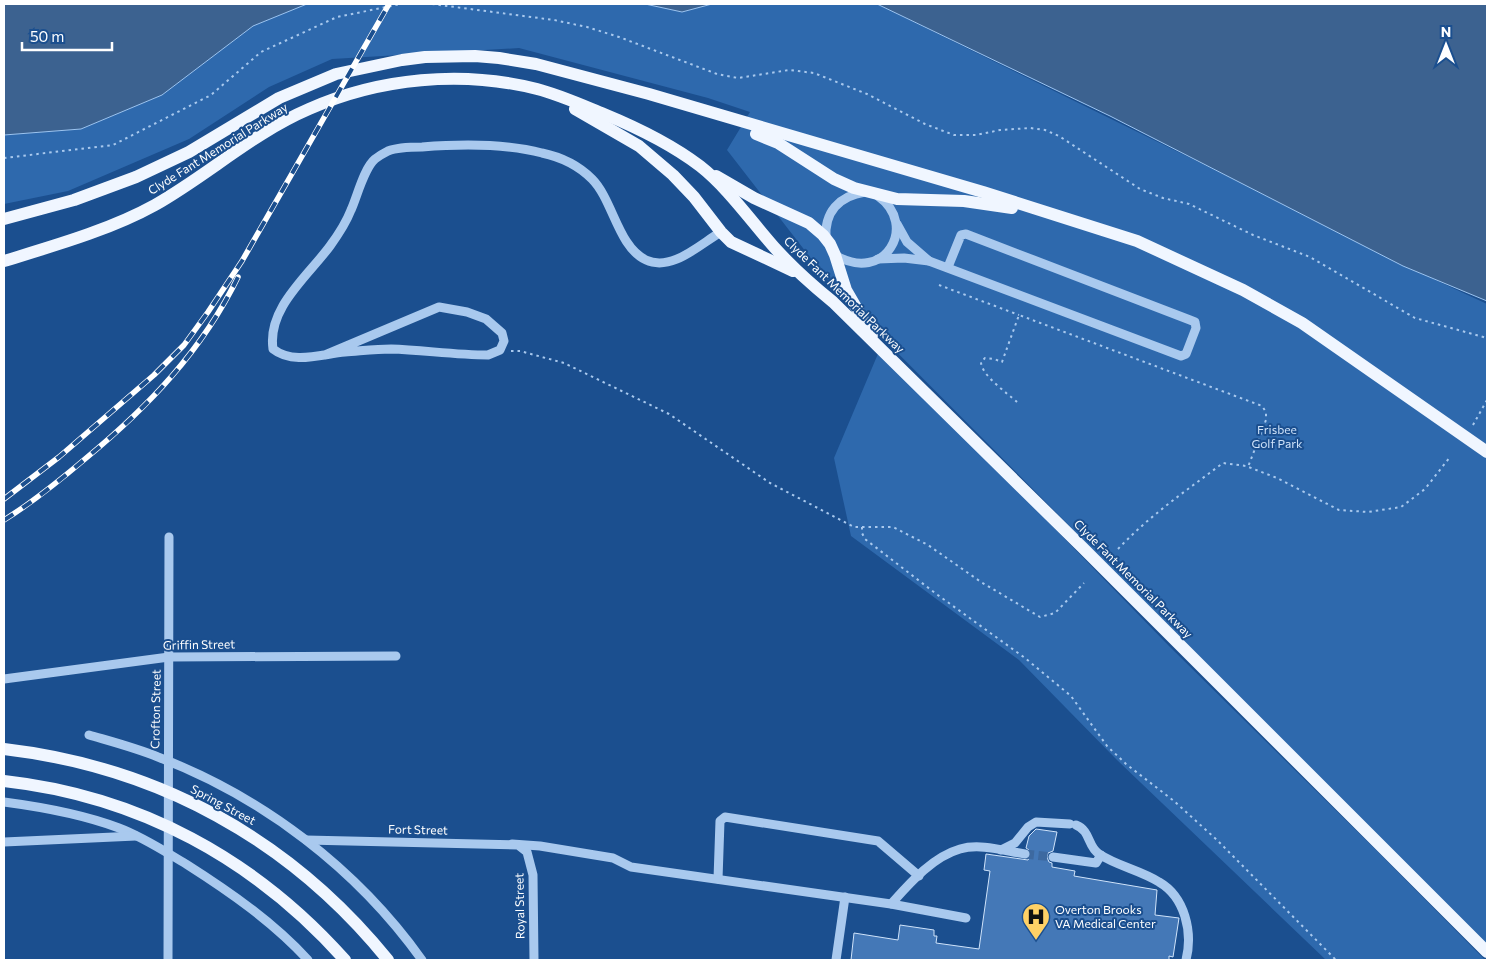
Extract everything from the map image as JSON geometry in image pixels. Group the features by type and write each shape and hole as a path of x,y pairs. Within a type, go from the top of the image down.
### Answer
{"main road":[{"name":"Clyde Fant Memorial Parkway","path":"4,219 74,200 136,177 188,152 279,98 317,81 357,68 393,62 448,56 499,58 545,66 907,169 1158,249 1242,290 1337,346 1487,452"},
{"name":"Clyde Fant Memorial Parkway","path":"4,261 104,228 154,205 276,125 310,108 391,85 438,80 497,81 555,94 626,123 674,149 701,167 806,279 833,302 1089,554 1487,952"},
{"path":"523,86 573,108 639,146 673,175 694,198 720,232 731,242 789,268 806,279"},
{"path":"668,100 778,143 834,179 854,188 897,200 964,201 1078,222"},
{"path":"701,167 754,198 809,223 826,239 835,255 846,290 880,349"},
{"name":"Spring Street","path":"4,749 108,769 168,791 224,818 252,835 295,867 342,908 388,960"},
{"path":"4,781 42,786 94,798 168,826 232,861 267,885 299,913 345,960"}],"street":[{"path":"325,355 439,307 467,312 486,319 502,333 504,341 500,350 488,355 389,349 309,358 281,355 274,349 272,340 274,325 295,287 315,266 336,238 351,211 362,181 374,160 389,151 402,148 443,145 507,147 543,153 574,164 594,180 632,250 646,260 656,263 688,254 720,232"},
{"path":"826,239 828,220 834,206 848,196 871,193 884,200 891,208 897,226 895,238 882,258 860,264 851,263 835,255"},
{"path":"895,222 908,242 929,261"},
{"path":"878,259 904,258 929,261 948,267 1181,356 1186,354 1196,328 1195,322 966,234 961,235 948,267"},
{"name":"Crofton Street","path":"168,826 169,537"},
{"name":"Griffin Street","path":"4,679 169,657 396,656"},
{"path":"90,735 168,760 230,790 265,811 306,840 343,871 391,920 422,960"},
{"path":"4,802 57,811 118,828 138,836 214,882 253,910 308,960"},
{"path":"718,879 720,821 725,818 878,841 919,876"},
{"path":"1001,850 1015,843 1028,827 1036,822 1073,825 1086,832 1096,852 1107,860 1159,882 1173,893 1185,914 1188,932 1186,960"},
{"path":"168,826 168,960"},
{"path":"4,842 138,836"},
{"name":"Fort Street","path":"306,840 512,844 518,845 527,852"},
{"path":"512,844 540,846 614,858 631,867 891,904 966,918"},
{"path":"891,904 937,860 960,849 983,847 1025,854"},
{"name":"Royal Street","path":"527,852 533,874 534,960"},
{"path":"1053,857 1096,863 1101,855"},
{"path":"836,960 845,897"}],"path":[{"path":"4,158 114,146 211,95 261,52 337,17 401,4"},
{"path":"432,4 587,26 717,74 738,78 789,70 814,72 867,94 924,124 954,135 976,135 1000,130 1030,128 1044,130 1058,136 1140,189 1163,198 1189,204 1254,235 1310,256 1415,318 1487,338"},
{"path":"940,285 1262,406 1266,412 1266,420 1248,467"},
{"path":"1017,402 989,378 981,367 981,362 985,358 990,358 1002,362 1019,315"},
{"path":"500,350 520,351 564,363 669,414 770,483 854,527 893,527 928,546 981,582 1040,617 1055,613 1084,583"},
{"path":"1473,425 1487,400"},
{"path":"1118,549 1133,533 1178,496 1224,463 1248,467 1277,478 1339,510 1368,512 1400,507 1424,489 1450,457"},
{"path":"862,527 862,533 866,539 935,593 1026,658 1071,696 1107,746 1126,764 1174,801 1217,840 1336,960"}],"green space":[{"name":"Frisbee Golf Park","path":"305,4 645,4 682,12 712,4 877,4 1221,173 1382,255 1487,304 1487,946 837,292 727,150 750,112 708,98 519,48 332,59 269,87 189,139 68,191 4,204 4,135 81,129 162,95 253,26"},
{"path":"880,349 1169,646 1485,960 1326,960 1117,760 1019,660 851,536 834,458"}],"shaded area":[{"path":"4,4 307,4 253,26 162,95 81,129 4,135"},
{"path":"645,4 712,4 682,12"},
{"path":"877,4 1487,4 1487,301 1403,266 1110,116"}],"building":[{"path":"1036,829 1057,832 1053,851 1048,853 1047,857 1049,862 1052,863 1052,867 1075,871 1074,876 1157,890 1155,915 1179,918 1173,957 1169,956 1169,960 851,960 854,933 898,940 900,925 934,930 934,936 937,936 936,943 979,949 990,871 984,870 986,854 1028,860 1031,855 1026,848 1029,836"}],"tunnel":[{"path":"1025,854 1053,857"}],"railway":[{"path":"4,499 59,457 154,375 184,345 242,261 389,4"},
{"path":"4,520 56,483 108,439 152,398 172,376 208,329 238,277"}],"place":[{"name":"Overton Brooks VA Medical Center","path":"1036,941"}]}
